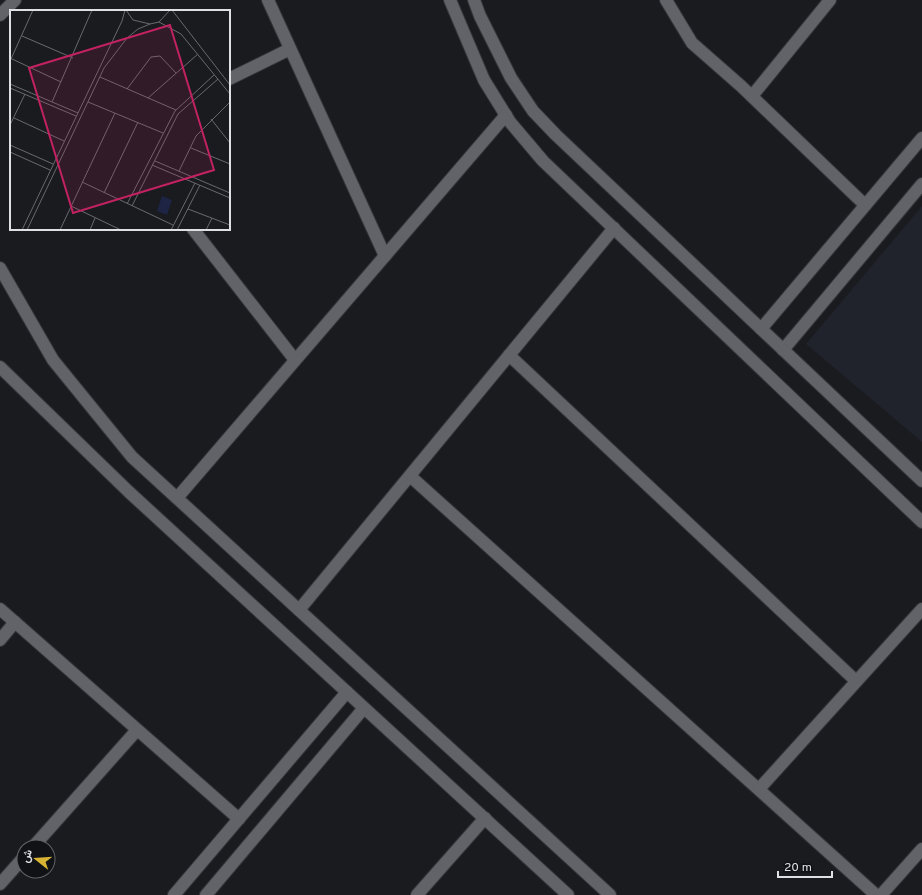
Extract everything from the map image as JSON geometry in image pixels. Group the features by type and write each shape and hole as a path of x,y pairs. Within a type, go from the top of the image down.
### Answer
{"street":[{"path":"0,15 15,0"},
{"path":"268,0 385,256"},
{"path":"450,0 484,80 510,122 543,161 922,522"},
{"path":"474,0 480,16 511,78 533,111 556,135 922,481"},
{"path":"666,0 692,43 752,96 866,205"},
{"path":"752,96 830,0"},
{"path":"230,79 290,50"},
{"path":"177,498 506,115"},
{"path":"761,328 922,138"},
{"path":"783,350 922,184"},
{"path":"299,610 614,228"},
{"path":"194,230 296,360"},
{"path":"0,268 53,360 132,457 610,895"},
{"path":"509,355 856,681"},
{"path":"0,367 129,492 568,895"},
{"path":"410,476 876,895"},
{"path":"0,609 239,819"},
{"path":"759,789 922,609"},
{"path":"0,640 15,622"},
{"path":"174,895 347,692"},
{"path":"206,895 364,708"},
{"path":"40,839 138,730"},
{"path":"417,895 485,818"},
{"path":"881,895 922,849"},
{"path":"0,884 16,866"}],"shaded area":[{"path":"922,206 922,442 806,344"}]}
